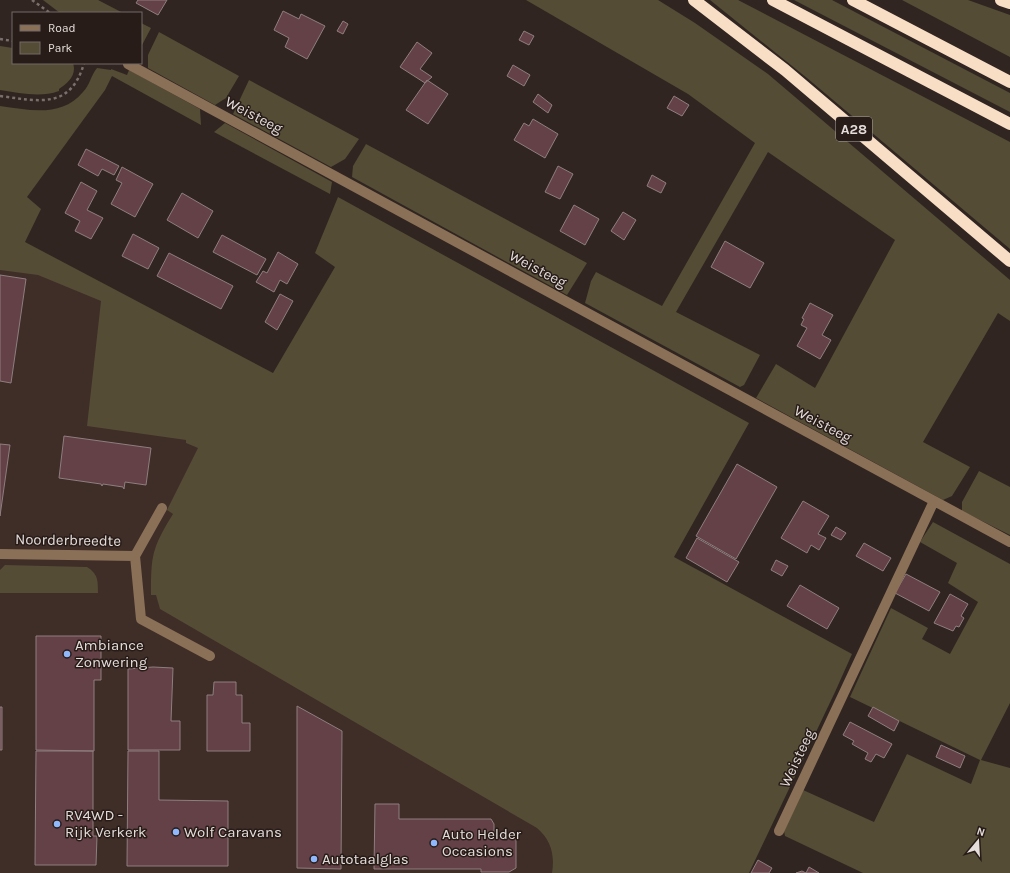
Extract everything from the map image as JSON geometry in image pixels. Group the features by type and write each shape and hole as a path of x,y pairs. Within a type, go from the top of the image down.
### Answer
{"highway":[{"name":"A28","path":"694,0 785,70 1010,261"},
{"path":"773,0 1010,124"},
{"path":"853,0 1010,82"},
{"path":"1001,0 1010,3"}],"street":[{"name":"Weisteeg","path":"128,64 1010,542"},
{"name":"Weisteeg","path":"779,831 934,501"},
{"name":"Noorderbreedte","path":"162,508 135,556 141,619 210,656"},
{"name":"Noorderbreedte","path":"0,554 135,556"}],"path":[{"path":"32,0 49,12"},
{"path":"0,39 12,41"},
{"path":"0,96 43,101 60,97 76,84 84,64"}],"shaded area":[{"path":"0,248 267,376 668,873 0,873"}],"green space":[{"path":"43,0 98,0 121,12 59,12"},
{"path":"526,0 658,0 695,23 768,74 1010,280 1010,321 998,313 923,442 970,467 952,496 943,500 756,398 776,364 815,388 895,240 768,152 676,312 760,355 744,385 740,387 585,303 591,281 596,272 662,306 755,143 688,94"},
{"path":"710,0 738,0 1010,142 1010,249 807,78"},
{"path":"794,0 832,0 1010,93 1010,112"},
{"path":"902,0 968,0 1010,15 1010,57"},
{"path":"142,24 151,28 142,45"},
{"path":"159,32 239,76 226,98 215,105 148,68 148,55"},
{"path":"0,46 12,48 12,64 73,64 73,75 66,84 59,89 59,91 37,95 0,90"},
{"path":"97,68 111,69 127,75 129,70 200,109 201,125 112,76 105,90 27,197 41,209 25,242 273,373 335,267 315,253 338,197 749,423 674,557 852,654 749,873 552,873 553,860 551,848 546,838 537,828 160,609 156,595 151,595 151,570 154,552 161,535 173,514 167,510 198,448 186,443 186,440 87,426 101,301 38,275 0,270 0,106 44,110 65,106 74,100 85,89"},
{"path":"249,80 359,139 345,159 331,167 233,114"},
{"path":"225,123 332,182 330,194 214,132"},
{"path":"366,144 587,263 567,295 352,177 353,166"},
{"path":"979,471 1010,487 1010,535 962,511 962,502"},
{"path":"933,522 1010,564 1010,703 981,760 1010,768 1010,873 863,873 785,836 784,831 803,790 874,822 907,754 971,784 980,760 850,697 891,608 928,628 922,639 950,654 978,602 948,583 957,563 920,542"},
{"path":"5,565 87,567 97,578 98,593 0,593 0,570"}],"building":[{"path":"138,0 167,0 158,15 136,3"},
{"path":"283,11 299,19 301,14 325,26 307,59 285,47 289,38 274,30"},
{"path":"343,21 348,24 343,34 337,31"},
{"path":"524,31 534,36 529,45 519,40"},
{"path":"417,42 432,53 420,69 432,77 425,83 400,67"},
{"path":"513,65 530,75 524,86 507,76"},
{"path":"427,80 448,94 428,124 406,110"},
{"path":"538,94 552,105 548,113 533,102"},
{"path":"674,96 689,105 682,116 667,108"},
{"path":"533,119 558,134 545,158 514,140 524,123 529,126"},
{"path":"86,149 119,166 114,175 102,169 98,176 78,165"},
{"path":"558,166 573,174 560,199 545,192"},
{"path":"122,167 153,184 135,217 111,204 122,183 116,180"},
{"path":"652,175 666,183 661,193 647,186"},
{"path":"81,182 97,191 87,210 103,218 91,239 75,231 80,221 65,213"},
{"path":"182,193 213,211 198,238 167,220"},
{"path":"574,205 599,219 585,245 560,231"},
{"path":"623,212 636,220 624,240 611,231"},
{"path":"133,234 159,248 148,269 122,256"},
{"path":"222,235 266,259 257,275 213,252"},
{"path":"725,241 764,263 750,288 711,267"},
{"path":"278,252 298,264 287,284 280,280 274,292 256,282 263,271 267,273"},
{"path":"169,253 233,286 221,309 157,276"},
{"path":"0,275 26,279 11,383 0,381"},
{"path":"280,294 293,301 277,330 265,322"},
{"path":"810,303 833,315 822,335 831,340 820,359 797,346 807,328 801,325 804,319 802,318"},
{"path":"64,436 151,448 146,485 125,482 124,489 123,487 103,484 102,486 101,484 59,478"},
{"path":"0,444 10,445 0,516"},
{"path":"737,464 777,487 736,559 696,536"},
{"path":"803,501 829,516 818,534 826,538 819,550 811,545 807,553 781,538"},
{"path":"836,527 846,533 841,540 831,535"},
{"path":"697,538 739,562 727,582 686,558"},
{"path":"864,543 891,558 883,571 856,556"},
{"path":"776,560 788,566 782,576 771,570"},
{"path":"906,574 940,592 929,611 895,593"},
{"path":"800,585 839,608 827,629 787,606"},
{"path":"950,594 968,604 961,616 964,618 959,627 956,626 953,631 934,623"},
{"path":"36,636 101,636 101,680 94,680 94,751 36,750"},
{"path":"153,667 173,668 171,721 180,721 180,750 128,750 128,669"},
{"path":"214,682 236,682 236,695 242,695 242,723 250,723 250,751 207,751 207,695 213,695"},
{"path":"297,706 342,731 341,869 297,868"},
{"path":"0,707 2,707 2,750 0,750"},
{"path":"873,707 899,721 894,731 868,716"},
{"path":"850,722 892,744 884,758 876,754 871,762 865,759 868,753 852,744 854,741 843,735"},
{"path":"941,745 965,756 960,768 936,757"},
{"path":"36,751 93,751 93,836 97,836 96,865 35,865"},
{"path":"128,751 159,751 159,800 228,801 228,866 127,866"},
{"path":"375,804 399,804 399,819 491,819 494,824 494,836 510,836 516,840 516,868 509,872 481,872 481,869 374,869"},
{"path":"758,860 772,868 769,873 751,873"},
{"path":"809,867 819,873 806,873"}],"place":[{"name":"Ambiance Zonwering","path":"67,654"},
{"name":"RV4WD - Rijk Verkerk","path":"57,824"},
{"name":"Wolf Caravans","path":"176,832"},
{"name":"Auto Helder Occasions","path":"434,843"},
{"name":"Autotaalglas","path":"314,859"}]}
